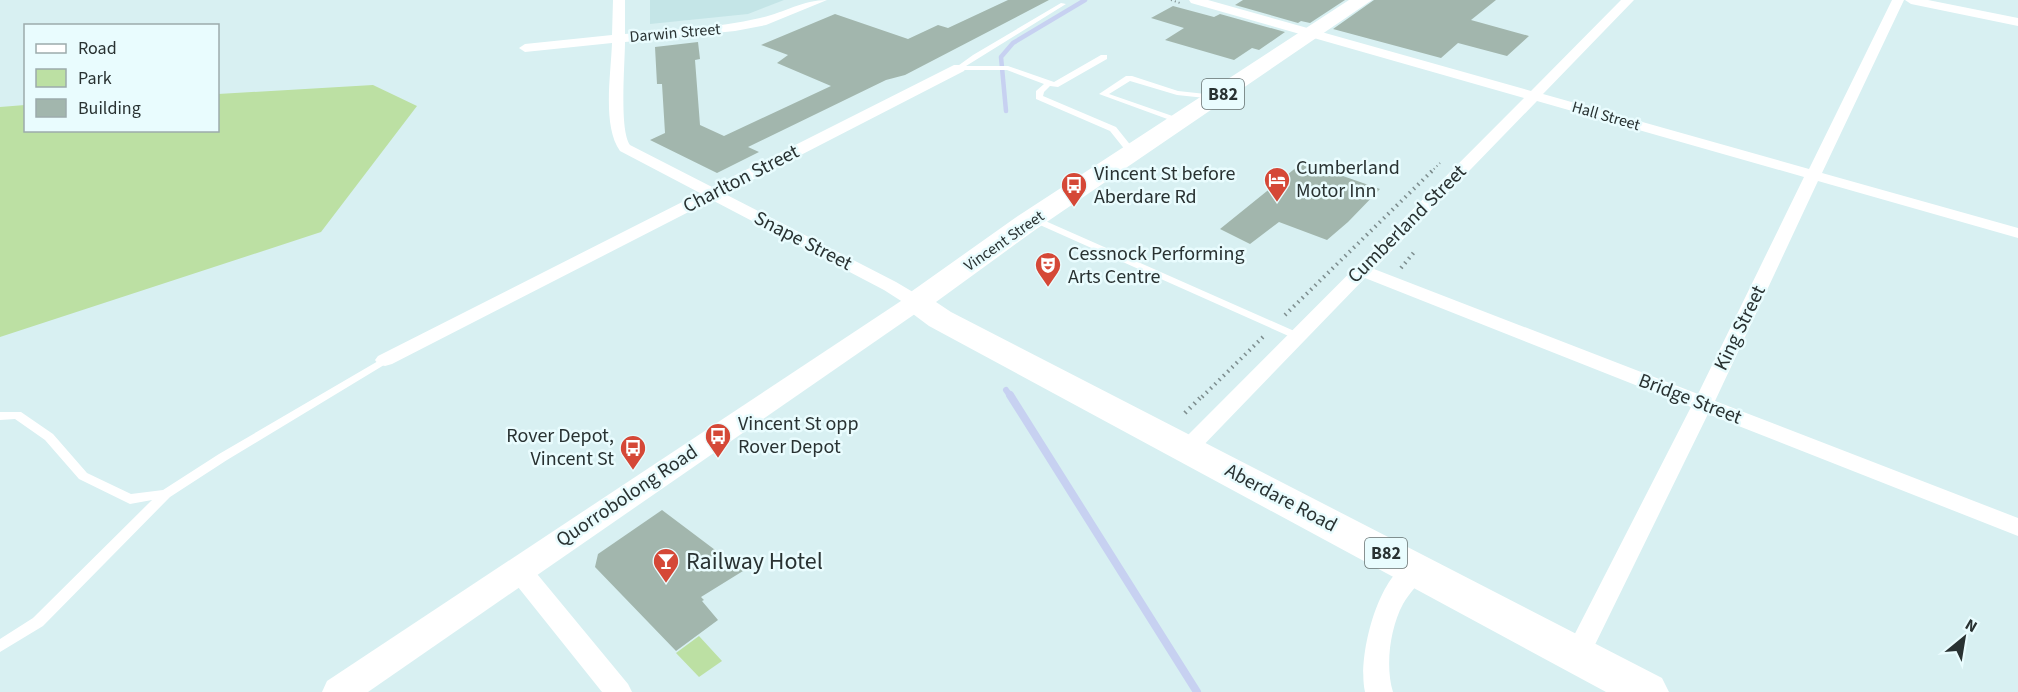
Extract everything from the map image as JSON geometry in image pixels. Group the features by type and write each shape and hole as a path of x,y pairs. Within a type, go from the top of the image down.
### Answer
{"main road":[{"name":"Vincent Street","path":"916,302 1034,219 1362,0"},
{"name":"Aberdare Road","path":"916,302 940,320 1647,692"}],"street":[{"path":"618,38 619,0"},
{"name":"Darwin Street","path":"525,48 735,27 766,21 821,0"},
{"name":"Hall Street","path":"1195,0 2018,233"},
{"name":"Cumberland Street","path":"1187,448 1628,0"},
{"name":"King Street","path":"1577,655 1703,404 1898,0"},
{"path":"1911,0 2018,22"},
{"name":"Snape Street","path":"618,38 616,118 620,141 625,148 890,286 916,302"},
{"name":"Charlton Street","path":"385,360 959,68"},
{"name":"Bridge Street","path":"1362,271 2018,527"},
{"name":"Quorrobolong Road","path":"340,692 916,302"},
{"path":"1379,692 1377,664 1385,618 1390,605 1415,569"},
{"path":"519,570 618,692"}],"lane":[{"path":"959,68 975,56 1064,4"},
{"path":"1104,57 1055,85 1049,83 1040,91 1039,98 1113,129 1133,154"},
{"name":"Charlton Street","path":"959,68 1001,68 1049,83"},
{"path":"1181,122 1103,94 1129,78 1178,93 1218,97"},
{"path":"1034,219 1298,336"},
{"path":"0,646 38,622 166,494 385,360"},
{"path":"0,416 17,415 49,437 83,476 130,500 166,494"}],"path":[{"name":"Cumberland Street","path":"1360,241 1444,159"},
{"path":"1400,267 1415,251"}],"shaded area":[{"path":"650,0 784,0 748,14 650,24"}],"green space":[{"path":"373,85 417,106 321,232 0,337 0,107 24,105 24,132 219,132 219,94"},
{"path":"699,636 722,661 699,677 676,653"}],"building":[{"path":"1008,0 1049,0 905,75 886,80 748,147 759,152 717,173 650,140 665,133 662,84 657,84 655,47 698,42 700,59 695,60 700,125 724,136 831,86 777,63 788,55 761,45 835,14 908,39 938,25 948,28"},
{"path":"1243,0 1345,0 1310,23 1301,21 1298,23 1235,5"},
{"path":"1374,0 1496,0 1471,20 1529,36 1507,56 1458,43 1441,58 1333,29"},
{"path":"1173,6 1214,17 1220,14 1285,32 1259,50 1252,48 1234,60 1165,40 1184,28 1151,18"},
{"name":"Cumberland Motor Inn","path":"1303,162 1380,189 1327,240 1279,222 1250,244 1220,229"},
{"name":"Railway Hotel","path":"662,510 743,571 701,597 718,620 676,651 595,567 598,554"}],"waterway":[{"path":"1006,111 1001,57 1013,43 1085,0"},
{"path":"1006,390 1011,397"},
{"path":"1010,395 1197,692"}],"place":[{"name":"Cumberland Motor Inn","path":"1277,203"},
{"name":"Vincent St before Aberdare Rd","path":"1074,208"},
{"name":"Cessnock Performing Arts Centre","path":"1048,288"},
{"name":"Vincent St opp Rover Depot","path":"718,459"},
{"name":"Rover Depot, Vincent St","path":"633,471"},
{"name":"Railway Hotel","path":"666,584"}]}
